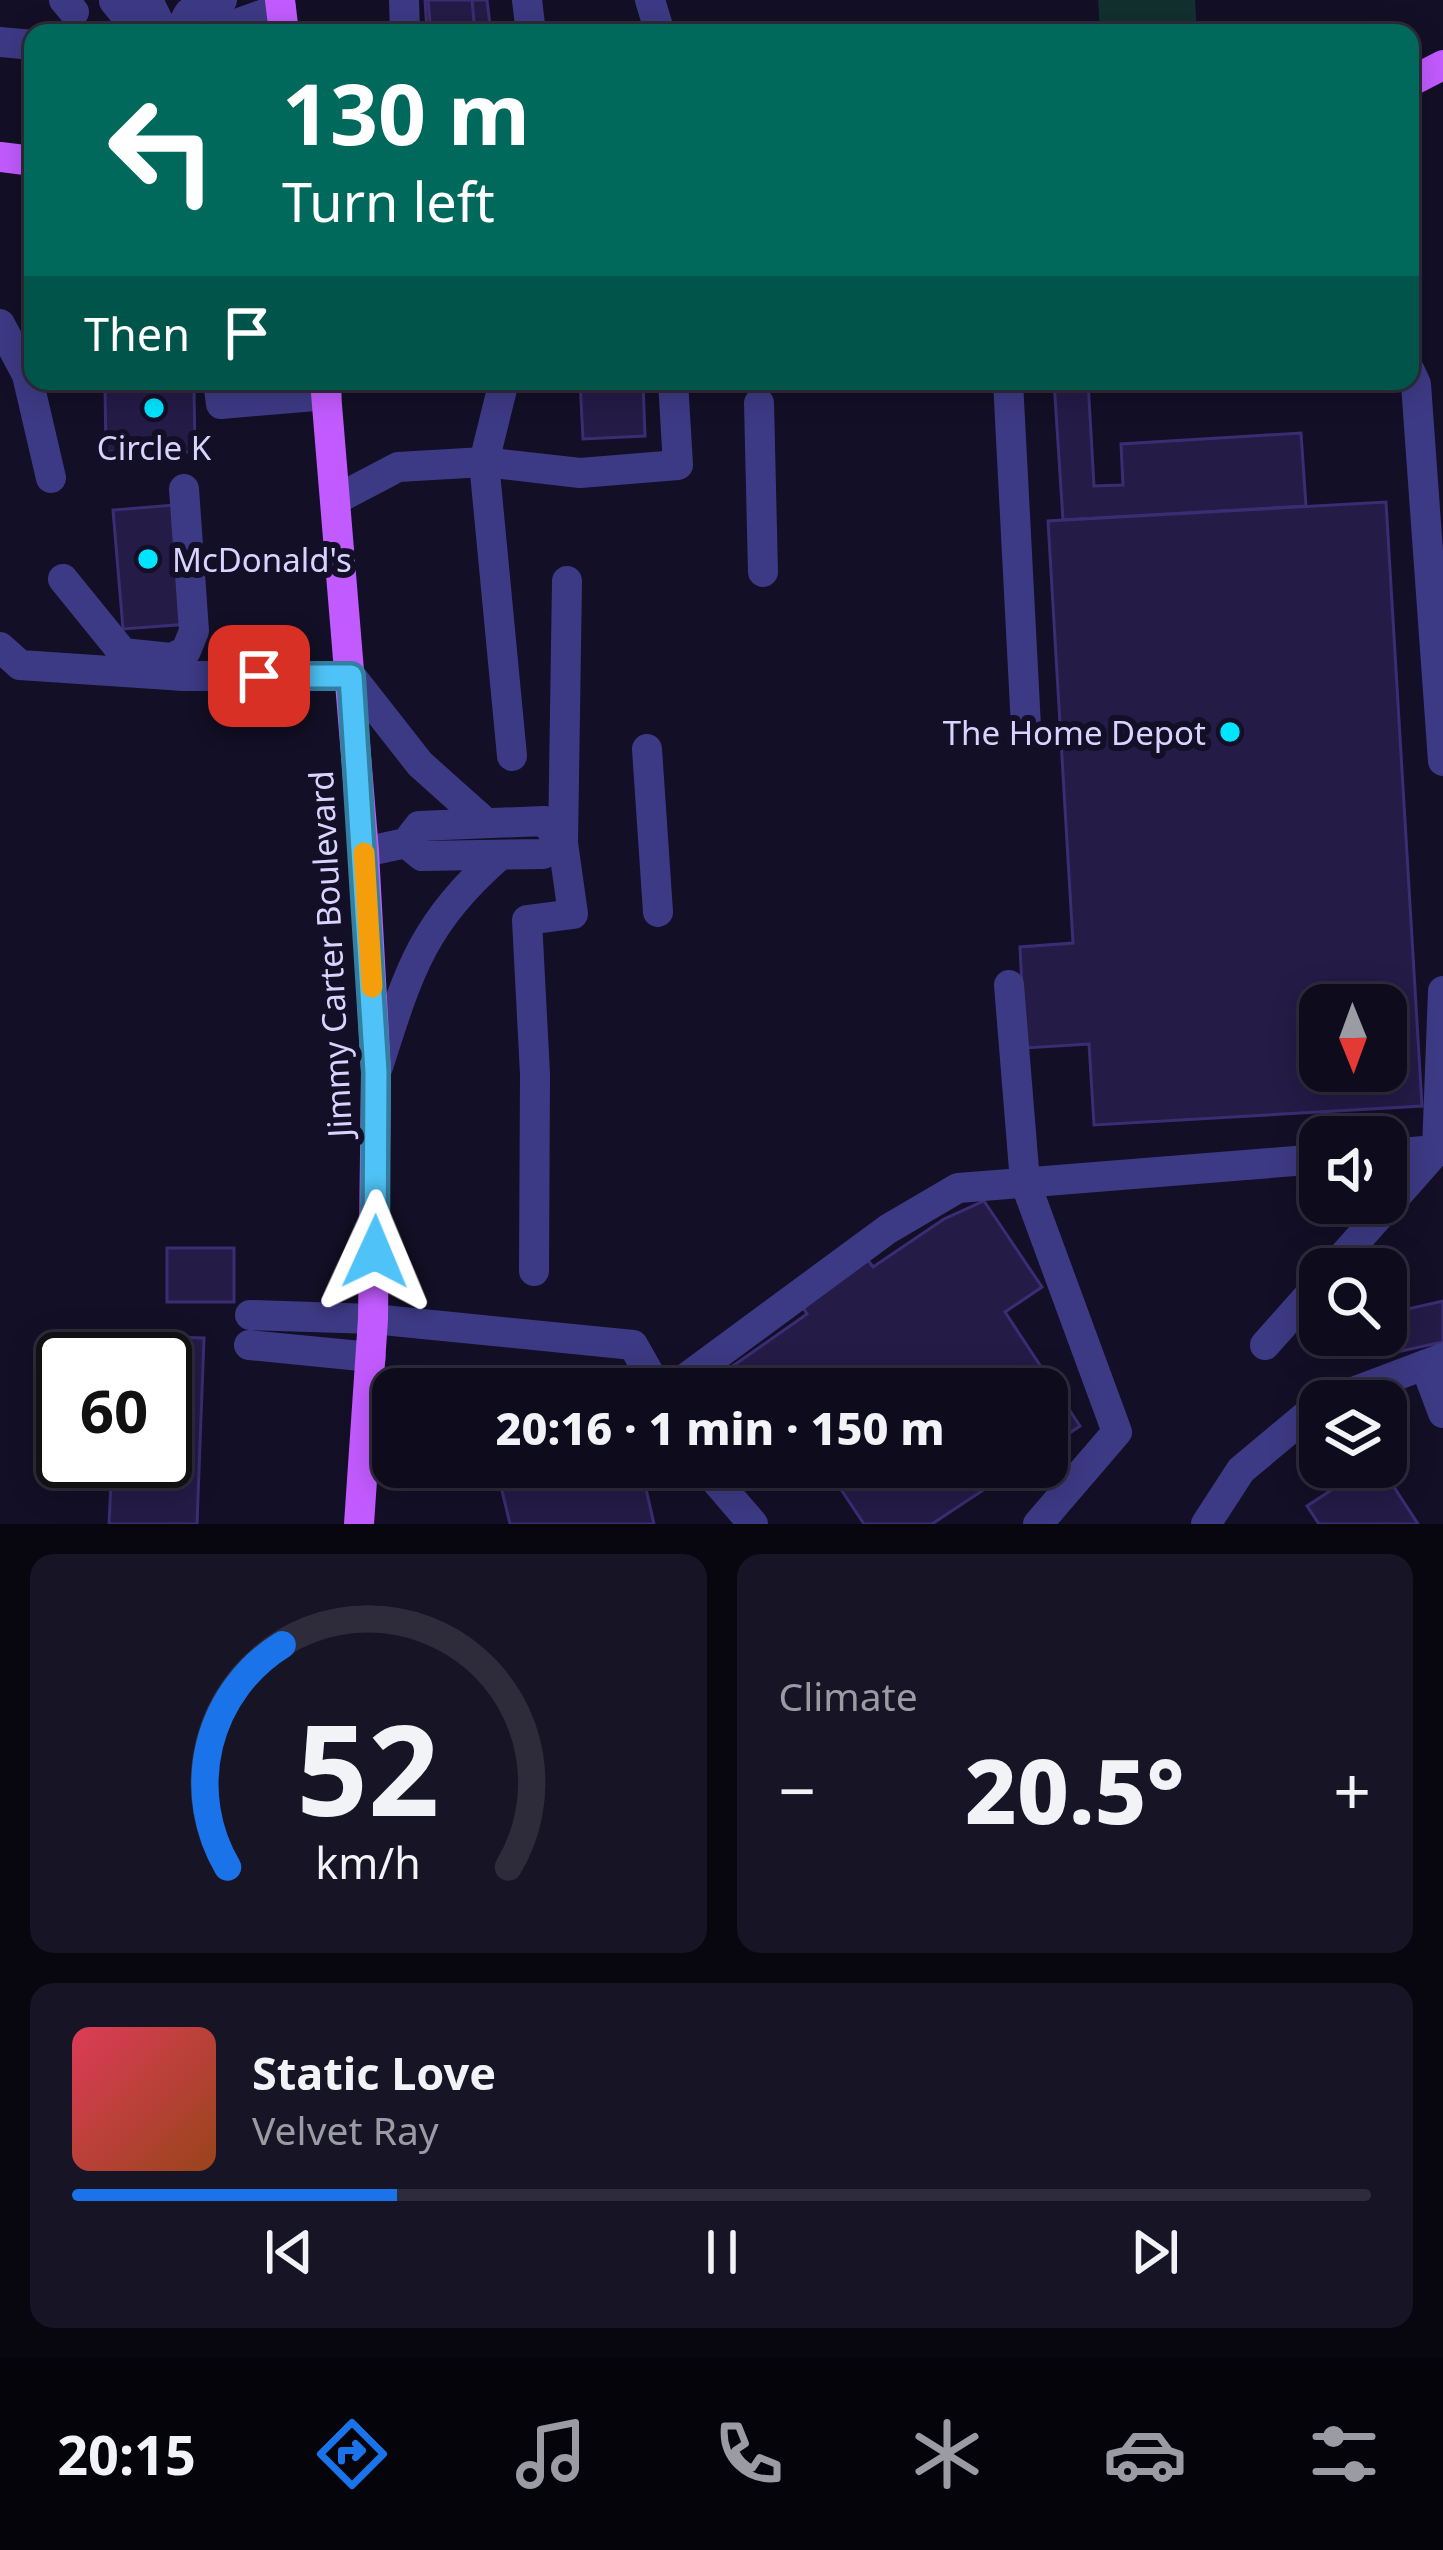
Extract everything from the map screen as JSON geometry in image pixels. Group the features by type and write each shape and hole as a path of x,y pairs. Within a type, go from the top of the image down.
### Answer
{"main road":[{"name":"Jimmy Carter Boulevard","path":"328,390 376,1072 373,1319 359,1524"}],"street":[{"path":"148,0 168,24"},
{"path":"181,24 189,13 221,0"},
{"path":"0,324 24,369"},
{"path":"30,390 51,478"},
{"path":"219,390 221,404 304,390"},
{"path":"502,390 484,462 512,756"},
{"path":"337,499 398,467 484,462 580,473 678,466 674,390"},
{"path":"1008,390 1026,727"},
{"path":"1414,390 1443,761"},
{"path":"759,403 763,572"},
{"path":"63,578 83,606 88,649 108,659 171,658 192,643 184,489"},
{"path":"534,1271 536,1074 527,920 573,914 563,843 567,581"},
{"path":"0,647 20,665 213,676 351,676 420,764 486,824"},
{"path":"647,748 658,911"},
{"path":"364,852 406,843 418,826 544,821 563,843"},
{"path":"406,843 422,856 543,854 563,843"},
{"path":"376,1072 408,971 433,923 500,855"},
{"path":"1009,985 1024,1182 1117,1432 1038,1524"},
{"path":"1351,1248 1437,1150 1443,991"},
{"path":"1407,1152 1437,1150"},
{"path":"699,1368 888,1229 958,1188 1299,1161"},
{"path":"1264,1345 1299,1306"},
{"path":"370,1358 249,1330 373,1319 633,1345 646,1368"},
{"path":"1386,1380 1434,1362 1443,1413"},
{"path":"1206,1524 1241,1470 1299,1422"},
{"path":"722,1488 753,1524"}],"green space":[{"path":"1098,0 1195,0 1196,24 1099,24"}],"building":[{"path":"425,0 487,0 490,24 427,24"},
{"path":"428,0 472,0 474,24 430,24"},
{"path":"105,390 194,390 195,452 106,452"},
{"path":"580,390 643,390 645,436 583,439"},
{"path":"1055,390 1089,390 1094,486 1123,485 1121,444 1301,433 1306,506 1063,520"},
{"name":"The Home Depot","path":"1386,502 1422,1106 1094,1125 1089,1044 1025,1048 1020,947 1073,943 1048,521"},
{"path":"174,505 189,624 123,629 113,510"},
{"path":"984,1201 1042,1287 1005,1312 1042,1368 730,1368 807,1314 798,1300 865,1256 873,1267 944,1219"},
{"path":"167,1248 234,1248 234,1302 167,1302"},
{"path":"1443,1301 1443,1342 1407,1350 1407,1309"},
{"path":"192,1338 204,1338 197,1524 109,1524 111,1488 192,1488"},
{"path":"1068,1408 1080,1426 1068,1434"},
{"path":"501,1488 646,1488 654,1524 510,1524"},
{"path":"840,1488 986,1488 932,1524 864,1524"},
{"path":"1335,1488 1395,1488 1418,1524 1319,1524 1307,1506"}],"slow traffic":[{"path":"364,853 372,987"}],"place":[{"name":"Circle K","path":"154,408"},
{"name":"McDonald's","path":"148,559"},
{"name":"The Home Depot","path":"1230,732"}],"route":[{"path":"259,676 351,676 376,1072 375,1252"}]}
